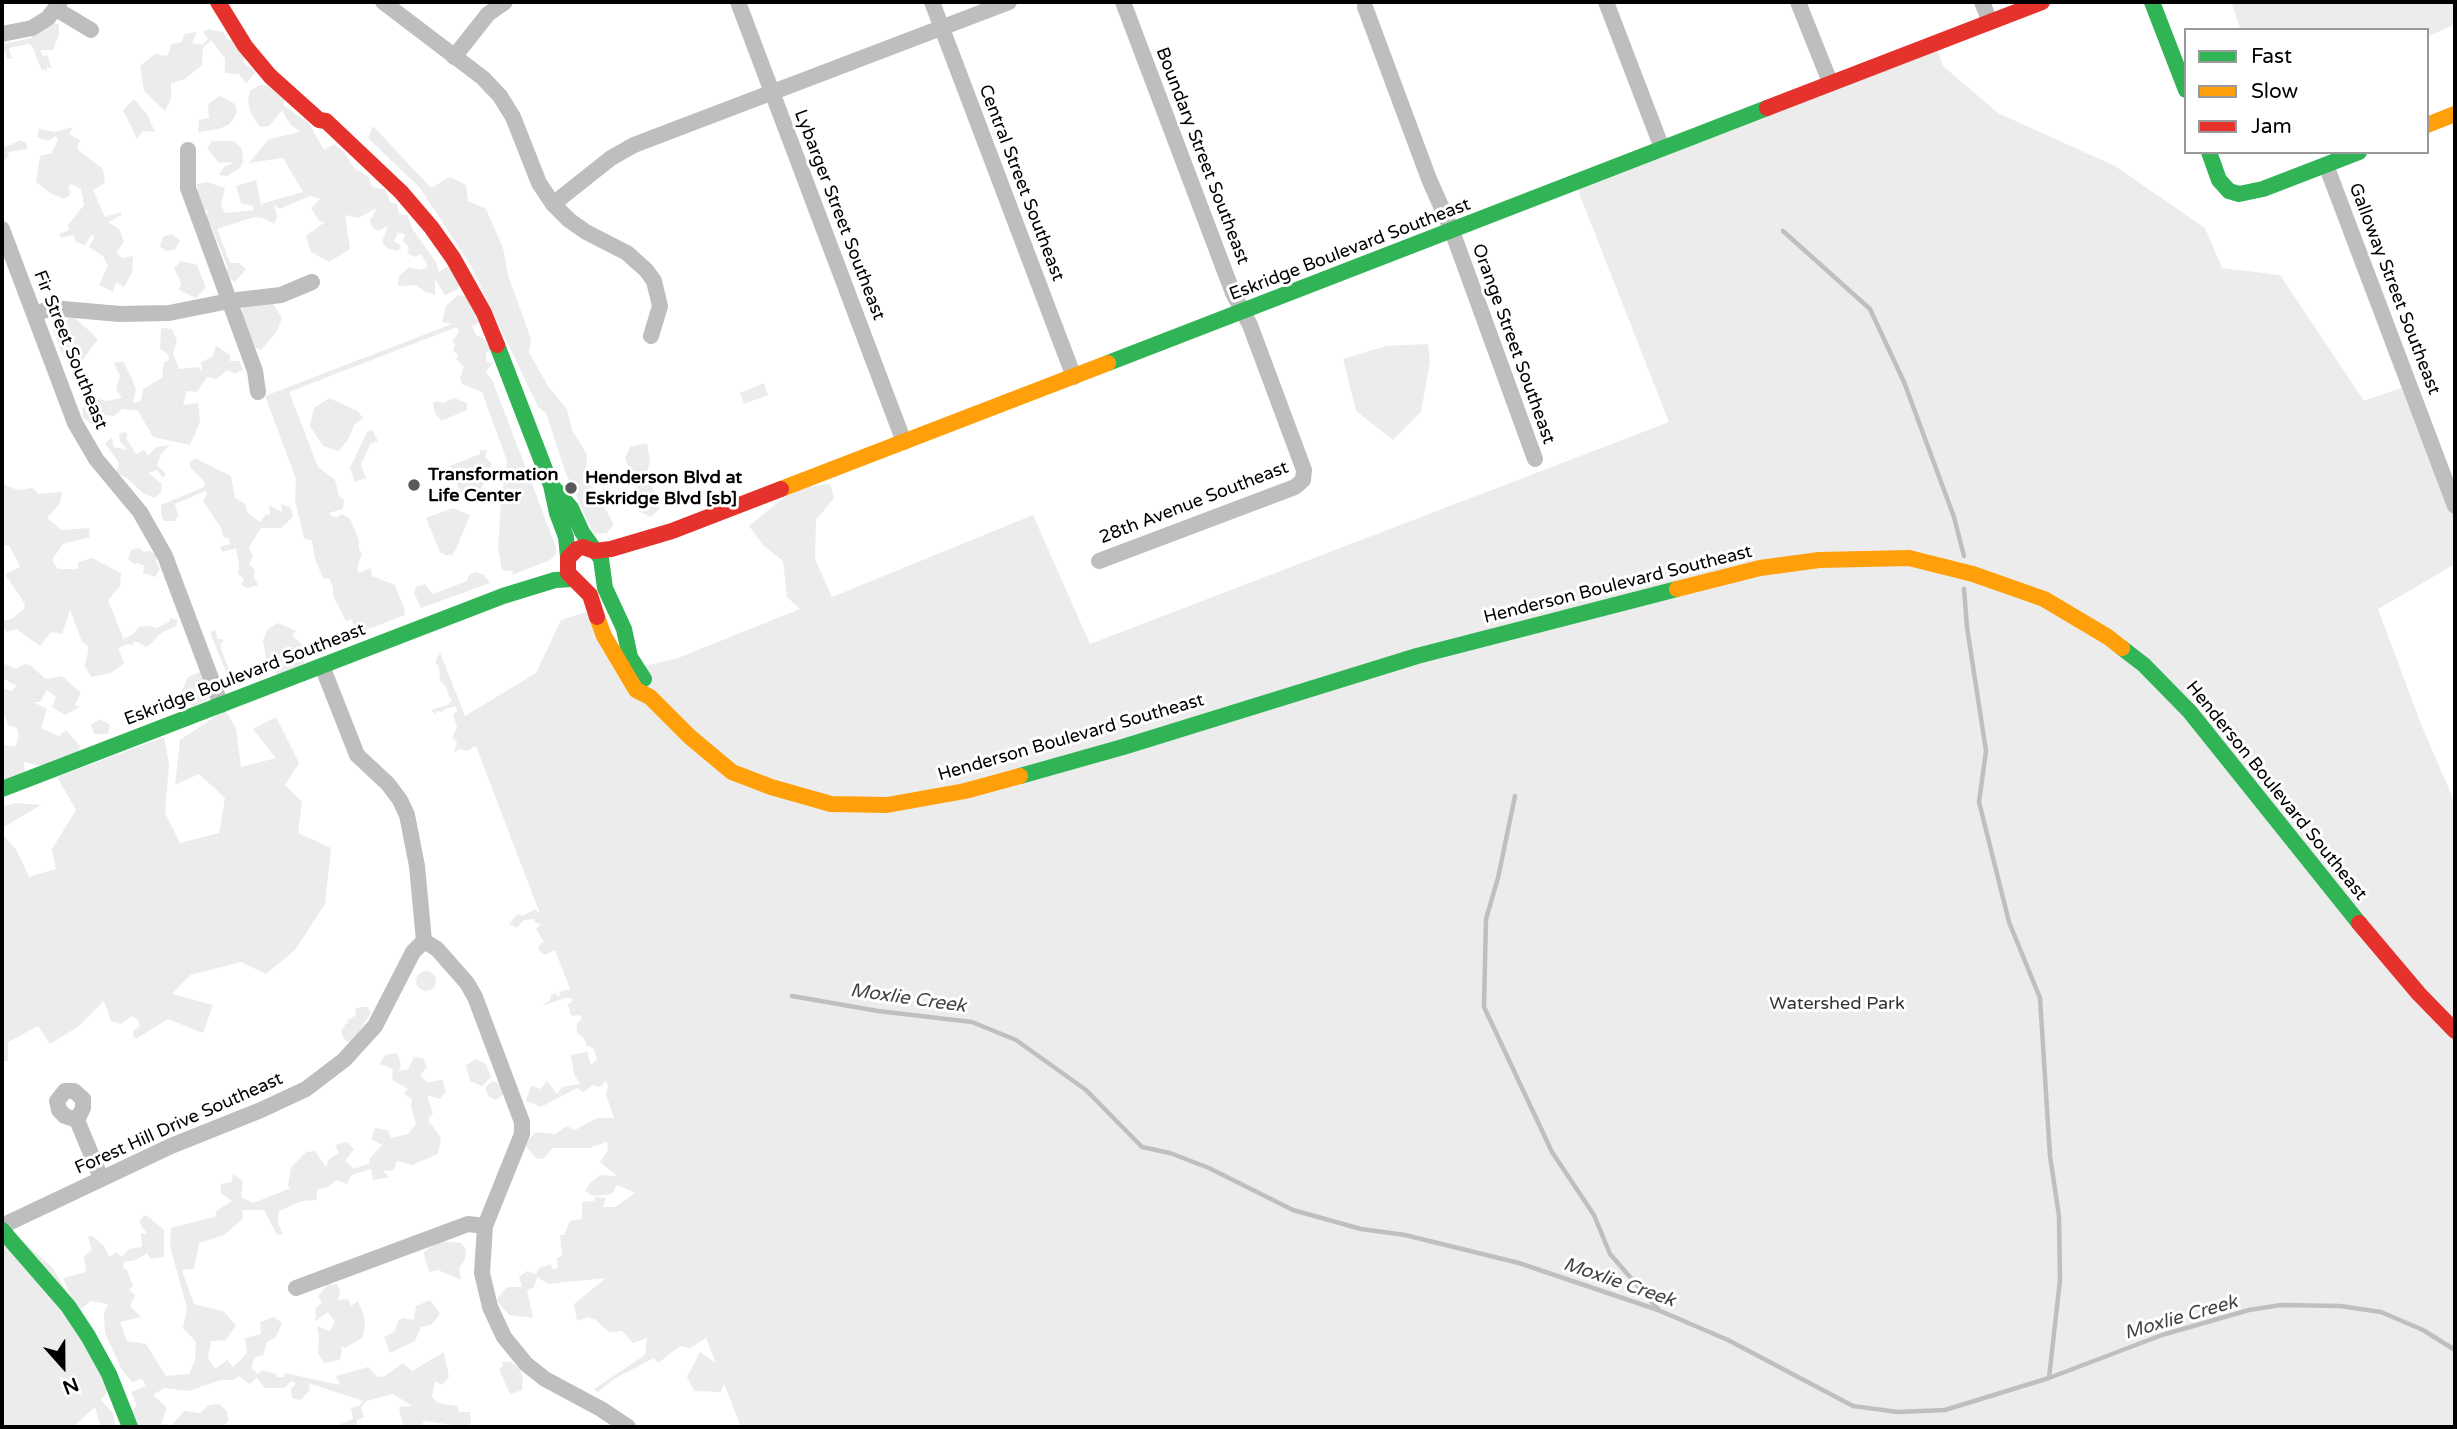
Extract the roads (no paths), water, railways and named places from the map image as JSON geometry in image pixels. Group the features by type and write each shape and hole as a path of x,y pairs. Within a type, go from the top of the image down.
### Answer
{"main road":[{"path":"219,2 245,46 270,76 319,120 326,121"},
{"path":"232,2 276,62 324,113 326,121 401,192 431,227 465,277 484,313 551,485 556,513 566,537 566,567 574,580 591,582 601,570 601,559 571,508 551,485"},
{"name":"Eskridge Boulevard Southeast","path":"594,551 611,549 672,531 2042,2"},
{"path":"2152,2 2184,85"},
{"path":"2429,124 2455,114"},
{"path":"2210,154 2219,180 2229,191 2250,193 2354,154"},
{"name":"Eskridge Boulevard Southeast","path":"601,570 672,531"},
{"path":"568,558 572,552 583,547 594,551"},
{"name":"Eskridge Boulevard Southeast","path":"502,596 568,558"},
{"name":"Henderson Boulevard Southeast","path":"574,580 590,595 604,636 636,690 650,698 690,737 732,772 771,787 831,804 887,805 965,791 1122,747 1417,656 1760,568 1819,559 1909,558 1973,573 2044,599 2108,637 2144,665 2190,712 2356,920 2419,994 2455,1031"},
{"name":"Henderson Boulevard Southeast","path":"601,570 609,599 624,629 630,657 648,684 650,698"},
{"name":"Eskridge Boulevard Southeast","path":"2,789 502,596 555,580 574,580"},
{"path":"2,1228 68,1306 88,1336 109,1374 130,1427"}],"street":[{"path":"383,2 483,78 500,96 513,117 539,183 553,204 569,220 627,253 646,270 659,293 660,306 651,336"},
{"path":"454,57 488,14 506,2"},
{"name":"Lybarger Street Southeast","path":"738,2 904,442"},
{"name":"Central Street Southeast","path":"932,2 1074,377"},
{"path":"553,204 611,158 634,145 1009,2"},
{"name":"Boundary Street Southeast","path":"1123,2 1233,293 1243,312 1304,470 1303,480"},
{"path":"1606,2 1662,148"},
{"path":"1798,2 1830,82"},
{"path":"1982,2 1990,22"},
{"path":"2,34 32,28 48,18 58,5 91,30"},
{"name":"Orange Street Southeast","path":"1366,7 1429,179 1452,231 1535,459"},
{"path":"188,150 188,188 255,371 258,392"},
{"name":"Galloway Street Southeast","path":"2326,165 2455,506"},
{"name":"Fir Street Southeast","path":"3,235 81,436 96,459 140,512 165,555 221,705"},
{"path":"34,314 52,308 120,314 169,313 229,301 281,295 312,282"},
{"name":"28th Avenue Southeast","path":"1099,561 1295,487 1303,480"},
{"path":"322,666 357,755 388,784 407,815 417,866 424,941 437,949 472,992 523,1122 522,1134 485,1226 482,1252 484,1288 497,1324 508,1343 526,1364 545,1379 625,1426"},
{"name":"Forest Hill Drive Southeast","path":"2,1228 101,1178 306,1089 344,1060 375,1026 413,952 424,941"},
{"path":"77,1121 101,1178"},
{"path":"296,1288 468,1224 485,1226"}],"waterway":[{"path":"1783,231 1870,309 1904,382 1954,517 1964,556"},
{"path":"1964,589 1967,627 1986,751 1979,802 2009,922 2040,998 2050,1156 2059,1216 2060,1280 2049,1378"},
{"path":"1515,796 1498,878 1486,919 1484,1007 1552,1152 1594,1215 1610,1254 1658,1309"},
{"name":"Moxlie Creek","path":"792,996 878,1011 972,1022 1016,1040 1086,1090 1142,1147 1170,1153 1209,1168 1293,1210 1361,1229 1405,1235 1519,1263 1658,1310 1728,1340 1853,1406 1898,1412 1945,1410 2049,1378 2162,1335 2249,1310 2281,1305 2340,1306 2381,1312 2423,1330 2455,1350"}],"place":[{"name":"Transformation Life Center","path":"414,485"},
{"name":"Henderson Blvd at Eskridge Blvd [sb]","path":"571,488"}],"park label":[{"name":"Watershed Park","path":"1837,1004"}]}
